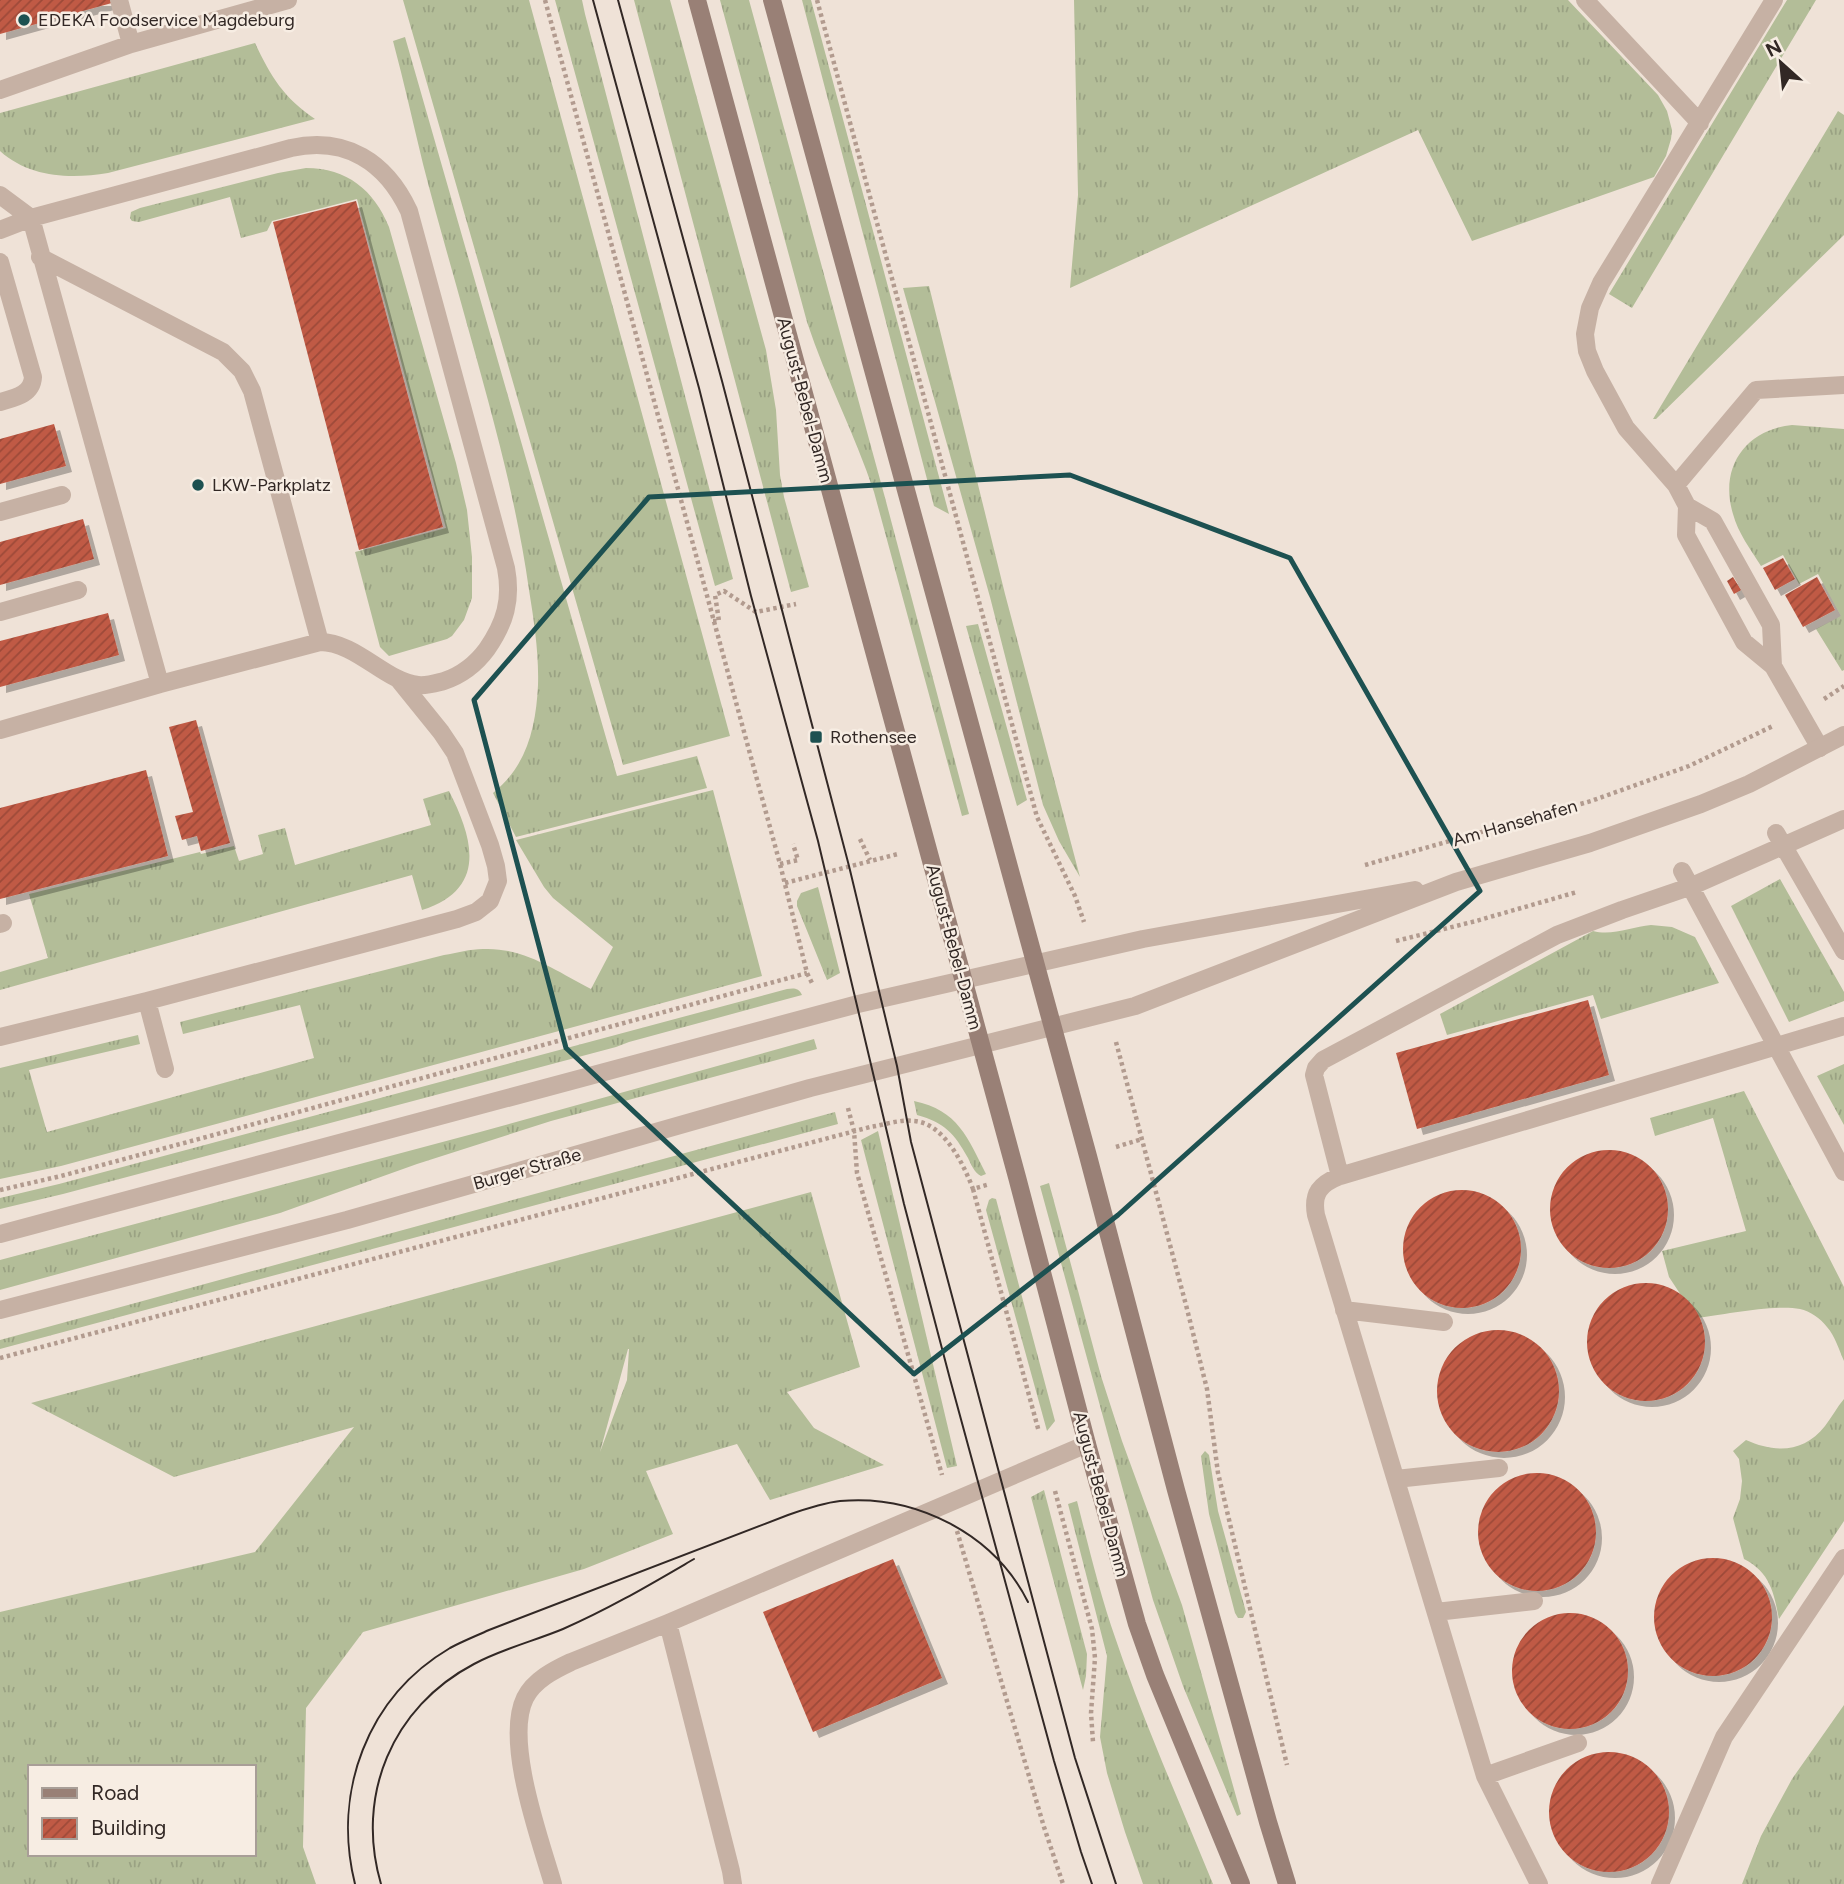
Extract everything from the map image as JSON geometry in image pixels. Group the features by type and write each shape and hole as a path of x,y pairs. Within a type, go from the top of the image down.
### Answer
{"main road":[{"name":"August-Bebel-Damm","path":"696,0 981,1044 1087,1444 1146,1650 1241,1884"},
{"path":"772,0 1053,1027 1180,1503 1287,1884"}],"street":[{"path":"119,0 131,44"},
{"path":"0,90 131,44 288,0"},
{"path":"1585,0 1700,123"},
{"path":"1774,0 1601,283 1590,308 1585,334 1587,351 1595,371 1626,428 1676,485 1687,506 1686,535 1744,642 1773,666 1820,748"},
{"path":"0,230 31,218 299,146 327,145 364,157 387,176 409,211 506,568 509,591 500,628 481,657 453,678 425,685 410,684 336,644 320,642 0,730"},
{"path":"0,195 31,218 160,684"},
{"path":"40,257 223,352 242,371 252,391 320,642"},
{"path":"0,262 33,384 16,398 0,402"},
{"path":"1676,485 1756,390 1844,384"},
{"path":"0,512 62,495"},
{"path":"1687,506 1713,520 1770,625 1773,666"},
{"path":"0,612 78,590"},
{"path":"0,1037 457,919 475,912 490,901 497,886 498,873 460,764 441,732 397,677"},
{"path":"1053,1027 1135,1006 1456,883 1655,822 1749,784 1844,735"},
{"path":"1340,1176 1314,1075 1320,1063 1557,935 1779,840 1844,818"},
{"path":"1779,840 1844,951"},
{"path":"1687,879 1844,1172"},
{"path":"0,1234 858,1004 1143,939 1456,883"},
{"path":"147,1001 165,1069"},
{"path":"1539,1884 1485,1776 1314,1206 1315,1199 1321,1187 1340,1176 1844,1026"},
{"name":"Burger Straße","path":"0,1310 347,1220 810,1088 1053,1027"},
{"path":"1345,1310 1444,1322"},
{"path":"553,1884 519,1752 520,1716 526,1697 536,1684 558,1668 1087,1444"},
{"path":"1396,1479 1499,1468"},
{"path":"1660,1884 1724,1737 1844,1558"},
{"path":"1436,1612 1534,1601"},
{"path":"668,1623 733,1884"},
{"path":"1485,1776 1578,1743"}],"path":[{"path":"545,0 807,973 816,992"},
{"path":"817,0 1037,817 1081,913"},
{"path":"952,531 960,528"},
{"path":"713,621 719,621 715,595 724,591 756,612 796,604"},
{"name":"Am Hansehafen","path":"1353,869 1591,801 1689,766 1800,712 1844,687"},
{"path":"860,839 870,860"},
{"path":"779,864 798,860 793,844"},
{"path":"1389,943 1583,890"},
{"path":"0,1190 210,1136 807,973"},
{"path":"1123,1068 1204,1377 1218,1473 1288,1770"},
{"path":"848,1109 854,1131 857,1174 944,1484"},
{"path":"0,1358 854,1131 908,1120 926,1124 942,1135 958,1156 973,1189 992,1184"},
{"path":"962,1547 1063,1884"}],"highlighted area":[{"path":"1070,475 1290,558 1480,891 1118,1215 914,1374 566,1048 474,700 649,497"}],"green space":[{"path":"403,0 529,0 730,736 623,765"},
{"path":"555,0 582,0 733,579 715,586"},
{"path":"634,0 670,0 766,350 776,410 780,475 809,587 791,592"},
{"path":"720,0 749,0 969,814 962,816 874,492 807,322"},
{"path":"802,0 811,0 949,514 934,506"},
{"path":"1074,0 1568,0 1658,95 1667,111 1672,130 1671,139 1666,156 1654,177 1472,241 1418,130 1070,288 1078,195"},
{"path":"1787,0 1816,0 1632,308 1609,294"},
{"path":"405,37 617,776 697,756 707,788 516,837 493,793 514,771 532,731 538,685 536,637 524,555 502,452 428,183 393,41"},
{"path":"255,43 279,86 315,119 94,175 65,176 38,171 24,167 0,151 0,113"},
{"path":"1838,111 1844,115 1844,235 1653,419"},
{"path":"306,168 321,169 346,177 367,192 383,214 389,227 456,463 467,510 472,557 472,598 464,620 447,639 389,656 380,647 355,552 446,528 357,199 272,221 267,231 241,238 230,197 139,222 130,218 131,212 140,208"},
{"path":"929,286 1005,594 1080,877 1059,841 1043,805 990,597 903,288"},
{"path":"1792,425 1844,429 1842,671 1816,629 1841,616 1818,574 1799,584 1783,555 1761,566 1741,535 1733,514 1730,481 1740,454 1749,443 1761,435 1775,428"},
{"path":"978,624 1027,800 1017,806 966,626"},
{"path":"713,790 762,976 61,1166 0,1179 0,1068 138,1035 140,1044 29,1070 47,1132 314,1058 300,1005 183,1034 180,1022 444,955 478,949 498,949 526,956 591,989 613,947 553,898 516,840"},
{"path":"449,791 464,827 469,845 469,861 466,876 457,889 443,901 422,910 412,875 0,990 0,972 48,958 29,894 234,846 239,861 263,854 258,835 285,828 295,865 431,825 423,799"},
{"path":"1780,879 1844,992 1844,1001 1789,1022 1731,906"},
{"path":"818,887 840,973 827,980 797,906 801,893"},
{"path":"1651,925 1672,927 1695,937 1719,983 1601,1019 1593,995 1447,1035 1440,1014 1593,931 1615,932"},
{"path":"787,989 796,989 802,995 616,1047 0,1209 0,1198"},
{"path":"814,1039 817,1049 551,1121 417,1164 280,1213 0,1290 0,1260 480,1132"},
{"path":"1844,1064 1844,1125 1817,1076"},
{"path":"1744,1091 1844,1287 1844,1361 1825,1324 1808,1312 1777,1308 1696,1318 1669,1277 1662,1251 1746,1231 1713,1118 1655,1136 1650,1118"},
{"path":"914,1101 941,1111 960,1127 986,1174 981,1176 977,1173 948,1130 917,1115"},
{"path":"835,1112 838,1124 0,1349 0,1340"},
{"path":"878,1131 957,1466 947,1468 861,1140"},
{"path":"1049,1183 1101,1376 1182,1605 1241,1814 1237,1816 1183,1686 1153,1600 1040,1186"},
{"path":"811,1192 860,1367 787,1392 814,1428 884,1465 770,1500 737,1444 646,1471 673,1534 584,1569 363,1632 306,1708 303,1847 316,1884 0,1884 0,1612 255,1552 354,1427 174,1477 31,1403","holes":["629,1349 627,1380 600,1452"]},
{"path":"992,1198 996,1199 1055,1421 1047,1431 986,1210"},
{"path":"1844,1399 1844,1521 1779,1619 1773,1592 1765,1577 1744,1559 1733,1518 1740,1499 1742,1481 1739,1459 1733,1451 1746,1440 1768,1447 1798,1446 1817,1435"},
{"path":"1205,1451 1209,1455 1218,1511 1246,1612 1243,1618 1238,1618 1235,1613 1209,1514 1201,1456"},
{"path":"1044,1490 1087,1654 1083,1690 1031,1497"},
{"path":"1077,1501 1105,1606 1127,1671 1213,1884 1143,1884 1107,1773 1100,1737 1107,1656 1068,1504"},
{"path":"1844,1705 1844,1884 1742,1884 1761,1836 1792,1779"}],"building":[{"name":"EDEKA Foodservice Magdeburg","path":"0,0 119,0 119,1 0,34"},
{"path":"356,201 443,527 359,550 273,222"},
{"path":"54,424 66,466 0,484 0,439"},
{"path":"83,519 94,559 0,585 0,542"},
{"path":"1783,558 1795,579 1775,590 1763,568"},
{"path":"1733,577 1741,590 1734,594 1727,581"},
{"path":"1817,577 1835,610 1803,627 1785,595"},
{"path":"108,613 119,655 0,687 0,641"},
{"path":"196,720 230,843 201,851 197,836 182,840 175,816 193,812 169,727"},
{"path":"146,770 168,856 0,899 0,808"},
{"path":"1588,1000 1609,1075 1417,1129 1396,1053"},
{"path":"1609,1150 1632,1154 1651,1167 1664,1186 1668,1209 1664,1232 1651,1251 1632,1264 1609,1268 1586,1264 1567,1251 1554,1232 1550,1209 1554,1186 1567,1167 1586,1154"},
{"path":"1462,1190 1485,1194 1504,1207 1517,1226 1521,1249 1517,1272 1504,1291 1485,1304 1462,1308 1439,1304 1420,1291 1407,1272 1403,1249 1407,1226 1420,1207 1439,1194"},
{"path":"1646,1283 1669,1287 1688,1300 1701,1319 1705,1342 1701,1365 1688,1384 1669,1397 1646,1401 1623,1397 1604,1384 1591,1365 1587,1342 1591,1319 1604,1300 1623,1287"},
{"path":"1498,1330 1521,1335 1541,1348 1554,1368 1559,1391 1554,1414 1541,1434 1521,1447 1498,1452 1475,1447 1455,1434 1442,1414 1437,1391 1442,1368 1455,1348 1475,1335"},
{"path":"1537,1473 1560,1478 1579,1490 1591,1509 1596,1532 1591,1555 1579,1574 1560,1586 1537,1591 1514,1586 1495,1574 1483,1555 1478,1532 1483,1509 1495,1490 1514,1478"},
{"path":"1713,1558 1736,1562 1755,1575 1768,1594 1772,1617 1768,1640 1755,1659 1736,1672 1713,1676 1690,1672 1671,1659 1658,1640 1654,1617 1658,1594 1671,1575 1690,1562"},
{"path":"893,1559 942,1678 813,1732 763,1612"},
{"path":"1570,1613 1592,1618 1611,1630 1623,1649 1628,1671 1623,1693 1611,1712 1592,1724 1570,1729 1548,1724 1529,1712 1517,1693 1512,1671 1517,1649 1529,1630 1548,1618"},
{"path":"1609,1752 1632,1757 1651,1770 1664,1789 1669,1812 1664,1835 1651,1854 1632,1867 1609,1872 1586,1867 1567,1854 1554,1835 1549,1812 1554,1789 1567,1770 1586,1757"}],"tram line":[{"path":"593,0 699,388 751,596 818,841 904,1204 950,1379 1054,1761 1092,1884"},
{"path":"618,0 722,381 849,866 897,1066 911,1142 1075,1758 1116,1884"},
{"path":"355,1884 349,1849 348,1815 353,1782 363,1750 377,1720 397,1693 421,1668 450,1648 489,1630 788,1515 840,1501 897,1504 950,1523 974,1538 995,1557 1028,1602"},
{"path":"381,1884 374,1851 373,1819 377,1787 387,1757 402,1729 421,1704 445,1682 474,1664 580,1621 694,1559"}],"place":[{"name":"EDEKA Foodservice Magdeburg","path":"24,20"},
{"name":"LKW-Parkplatz","path":"198,485"},
{"name":"Rothensee","path":"816,737"}]}
